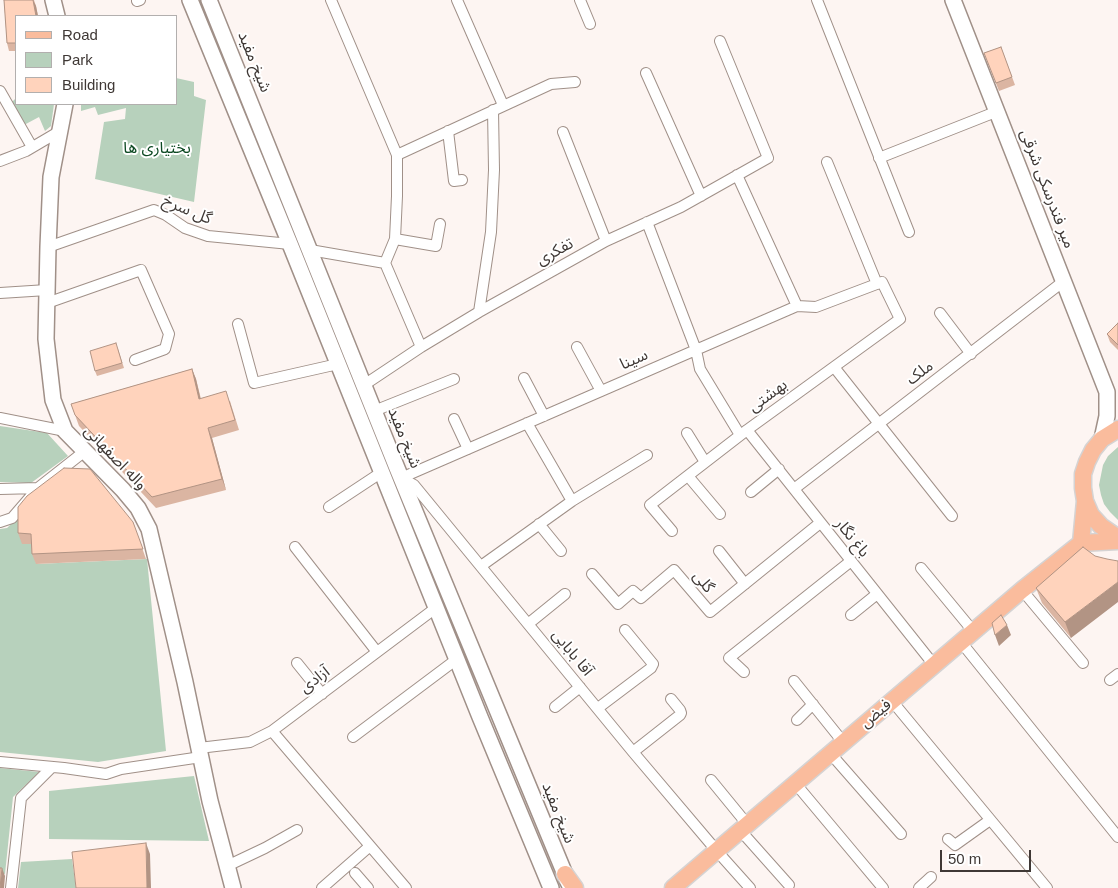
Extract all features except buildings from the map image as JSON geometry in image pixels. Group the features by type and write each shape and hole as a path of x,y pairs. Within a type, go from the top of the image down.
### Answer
{"main road":[{"path":"52,0 57,15"},
{"name":"شیخ مفید","path":"190,0 551,888"},
{"name":"میر فندرسکی شرقی","path":"954,0 1107,392"},
{"path":"198,20 203,23 209,22 213,18 212,6"},
{"name":"شیخ مفید","path":"212,6 374,411 568,881"},
{"path":"210,49 216,41 226,41"},
{"name":"واله اصفهانی","path":"65,105 51,176 48,247 46,339 53,400 65,431 123,490 138,508 149,529 185,682 210,801 233,888"},
{"path":"1107,392 1118,403"},
{"path":"1102,439 1107,416 1107,392"},
{"path":"1118,429 1102,439 1093,450 1083,474 1085,501 1081,543 1118,540"},
{"path":"1085,501 1091,514 1100,526 1118,540"},
{"name":"فیض","path":"673,888 1022,590 1081,543"},
{"path":"478,711 483,715 489,714 494,710 494,704"},
{"path":"491,742 492,736 496,733 502,732 507,734"},
{"path":"568,881 575,888"}],"street":[{"path":"331,0 397,155 395,239 385,263 421,347"},
{"path":"457,0 503,105"},
{"path":"580,0 590,24"},
{"path":"817,0 909,232"},
{"name":"تفکری","path":"364,386 421,347 480,312 606,241 681,207 768,158 720,41"},
{"path":"646,73 701,196"},
{"path":"397,155 551,84 575,82"},
{"path":"0,91 32,147"},
{"path":"480,312 491,232 494,170 493,110"},
{"path":"879,158 998,111"},
{"path":"0,161 32,147 60,131"},
{"path":"448,131 454,181 462,180"},
{"path":"563,132 606,241"},
{"path":"827,162 880,283"},
{"path":"737,175 797,306"},
{"name":"گل سرخ","path":"48,247 154,210 166,215 185,228 208,236 290,244"},
{"name":"باغ نگار","path":"647,222 696,350 700,369 744,433 778,469 934,665"},
{"path":"395,239 436,246 440,224"},
{"path":"310,250 385,263"},
{"path":"0,293 47,297 142,270 169,334 165,349 135,360"},
{"name":"ملک","path":"794,489 1064,281"},
{"name":"سینا","path":"402,478 797,306 816,307 880,283"},
{"name":"بهشتی","path":"672,531 650,504 900,319 880,283"},
{"path":"940,313 970,354"},
{"path":"238,324 254,383 338,364"},
{"path":"577,346 602,391"},
{"path":"834,367 952,516"},
{"path":"524,378 544,416"},
{"path":"374,411 454,379"},
{"path":"0,418 65,431"},
{"path":"454,419 468,449"},
{"path":"527,423 572,502"},
{"path":"687,433 705,462"},
{"path":"0,522 12,518 38,488 85,451"},
{"path":"481,566 572,502 648,455"},
{"path":"752,492 778,469"},
{"path":"329,507 382,472"},
{"path":"688,476 720,514"},
{"name":"آقا بابایی","path":"402,478 414,485 634,752 750,888"},
{"path":"0,489 38,488"},
{"name":"گلی","path":"592,574 618,604 633,591 641,598 674,570 710,612 820,523"},
{"path":"539,524 561,551"},
{"path":"295,548 377,652"},
{"path":"719,551 745,584"},
{"path":"744,672 729,658 851,561"},
{"path":"921,568 967,637 1118,837"},
{"path":"1022,590 1083,663"},
{"path":"528,624 566,594"},
{"path":"851,615 877,594"},
{"name":"آزادی","path":"0,762 106,774 250,742 272,731 437,607"},
{"path":"598,708 651,668 652,664 625,630"},
{"path":"353,737 457,659"},
{"path":"297,663 322,694"},
{"path":"794,681 843,742"},
{"path":"555,707 580,687"},
{"path":"634,752 680,715 682,712 671,699"},
{"path":"892,701 1047,888"},
{"path":"797,720 813,704"},
{"path":"272,731 406,888"},
{"path":"830,753 901,834"},
{"path":"11,888 21,798 52,767"},
{"path":"711,780 744,827 789,885"},
{"path":"795,783 883,888"},
{"path":"948,839 955,845 990,820"},
{"path":"227,866 298,830"},
{"path":"322,888 370,846"},
{"path":"355,874 368,888"},
{"path":"919,888 931,877"}],"green space":[{"name":"بختیاری ها","path":"178,78 194,82 194,96 206,100 194,202 95,179 104,122 125,119 126,108 98,115 95,107 81,111 81,105 178,105"},
{"path":"15,99 15,105 54,105 51,126 45,131 39,117 24,125 11,103"},
{"path":"0,426 47,433 68,456 31,483 0,482"},
{"path":"1118,447 1118,520 1104,504 1099,485 1103,465 1108,456"},
{"path":"22,514 35,544 36,564 147,559 166,751 98,762 0,752 0,529 7,528"},
{"path":"0,768 39,772 13,797 5,874 0,873"},
{"path":"194,776 209,841 49,839 49,791"},
{"path":"72,859 76,888 18,888 21,862"}]}
